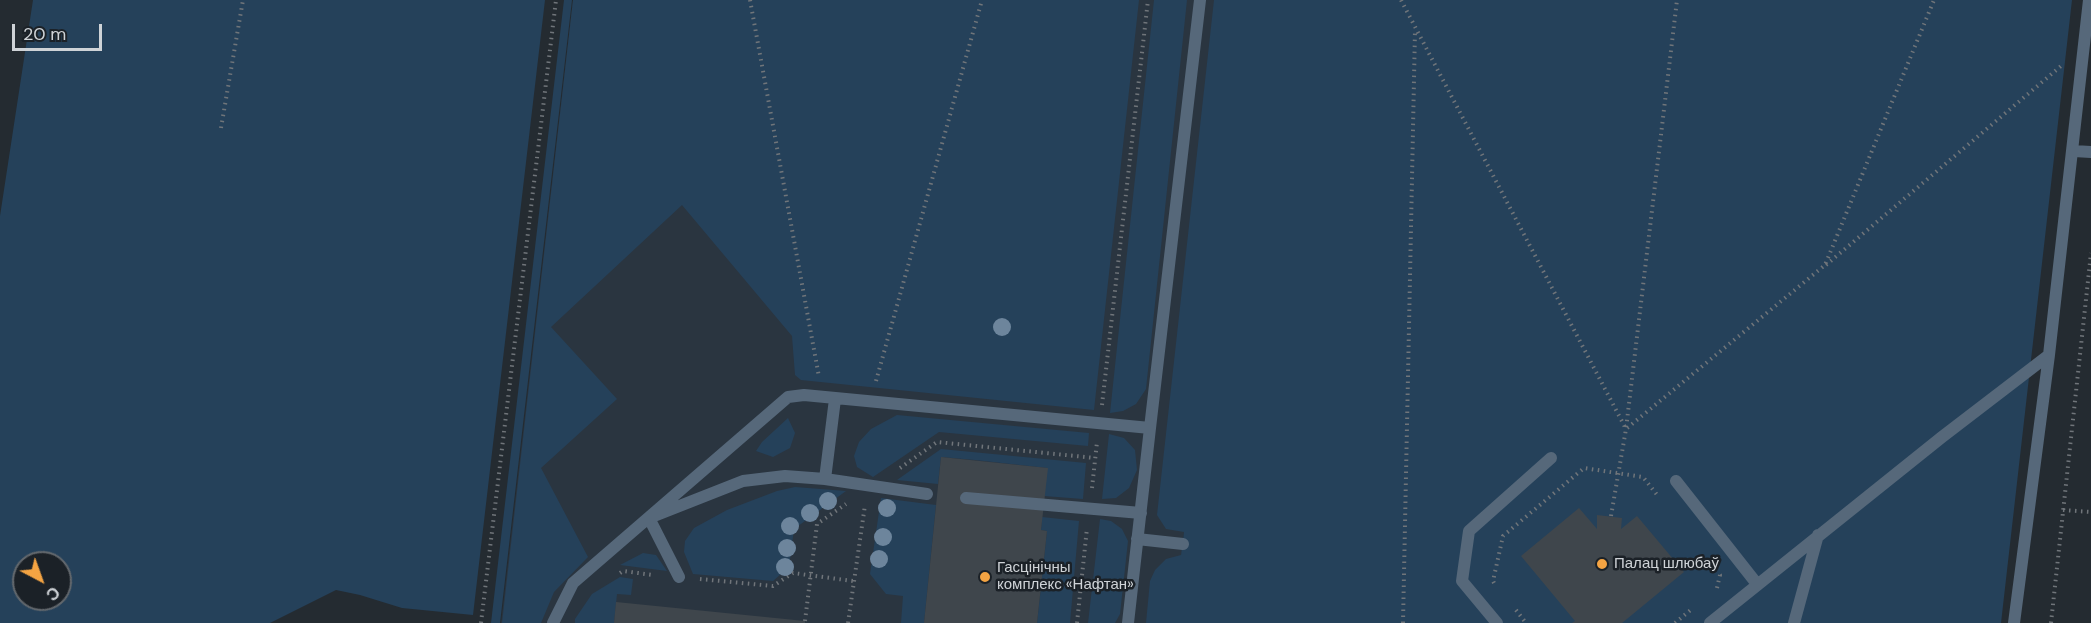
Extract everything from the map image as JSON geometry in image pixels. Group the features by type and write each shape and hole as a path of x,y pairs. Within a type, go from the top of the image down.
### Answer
{"lane":[{"path":"1128,623 1200,0"},
{"path":"2014,623 2074,151 2089,0"},
{"path":"2074,151 2091,152"},
{"path":"1710,623 1942,437 2049,356"},
{"path":"553,623 573,583 788,397 804,395 1150,428"},
{"path":"825,479 829,398"},
{"path":"1497,623 1462,581 1468,531 1551,458"},
{"path":"649,518 743,482 785,476 825,479 927,494"},
{"path":"1676,481 1757,584"},
{"path":"966,498 1141,513"},
{"path":"649,518 679,577"},
{"path":"1794,623 1818,535"},
{"path":"1137,539 1183,544"}],"path":[{"path":"220,128 243,0"},
{"path":"481,623 556,0"},
{"path":"750,0 829,398"},
{"path":"870,402 982,0"},
{"path":"1077,623 1148,0"},
{"path":"1401,0 1626,429"},
{"path":"1611,516 1626,429 1677,0"},
{"path":"1825,265 1934,0"},
{"path":"1403,623 1415,27"},
{"path":"1626,429 2065,63"},
{"path":"2051,623 2091,253"},
{"path":"1499,590 1493,581 1503,536 1584,468 1643,477 1664,504"},
{"path":"848,623 865,501"},
{"path":"2063,510 2091,512"},
{"path":"1709,595 1718,588 1720,575 1713,567"},
{"path":"614,577 623,572 773,586 793,573 853,581"},
{"path":"805,621 808,587"},
{"path":"1675,623 1701,602"},
{"path":"1513,606 1526,623"}],"shaded area":[{"path":"33,0 545,0 473,615 402,608 336,590 270,623 0,623 0,216"},
{"path":"564,0 572,0 500,623 491,623"},
{"path":"573,0 1243,0 1174,623 501,623"},
{"path":"573,0 1139,0 1094,410 801,380 795,375 792,336 682,205 551,327 617,399 541,468 588,557 554,592 541,623 502,623"},
{"path":"1154,0 1187,0 1146,389 1136,404 1123,411 1110,413"},
{"path":"1214,0 2072,0 2001,623 1146,623 1150,581 1155,570 1166,559 1181,555 1184,532 1166,529 1157,515"},
{"path":"897,415 1089,433 1088,446 939,432 873,477 857,467 854,456 859,442 871,429"},
{"path":"788,418 795,433 790,448 773,457 756,451 762,442"},
{"path":"1109,434 1124,438 1135,450 1137,470 1129,488 1116,498 1102,499"},
{"path":"941,449 1086,463 1083,499 1044,496 1047,468 975,460 941,457 938,484 897,480"},
{"path":"795,487 846,491 794,529 789,567 773,581 693,574 684,552 685,541 694,528 727,510 777,491"},
{"path":"881,498 936,505 924,623 901,623 903,596 886,594 870,574"},
{"path":"1042,517 1079,521 1070,623 1037,623 1047,531 1041,530"},
{"path":"1100,519 1111,521 1122,529 1128,541 1120,614 1115,623 1088,623"},
{"path":"643,553 656,555 667,571 620,565"},
{"path":"620,577 633,579 631,595 617,594 614,623 575,623 575,619 592,594"}],"building":[{"name":"Гасцінічны комплекс «Нафтан»","path":"941,457 1048,468 1041,530 1047,531 1037,623 924,623"},
{"name":"Палац шлюбаў","path":"1579,508 1597,529 1597,515 1622,518 1621,529 1637,516 1684,572 1622,623 1572,623 1575,621 1521,556"},
{"path":"616,602 805,621 805,623 614,623"}],"place":[{"name":"Палац шлюбаў","path":"1602,564"},
{"name":"Гасцінічны комплекс «Нафтан»","path":"985,577"}]}
